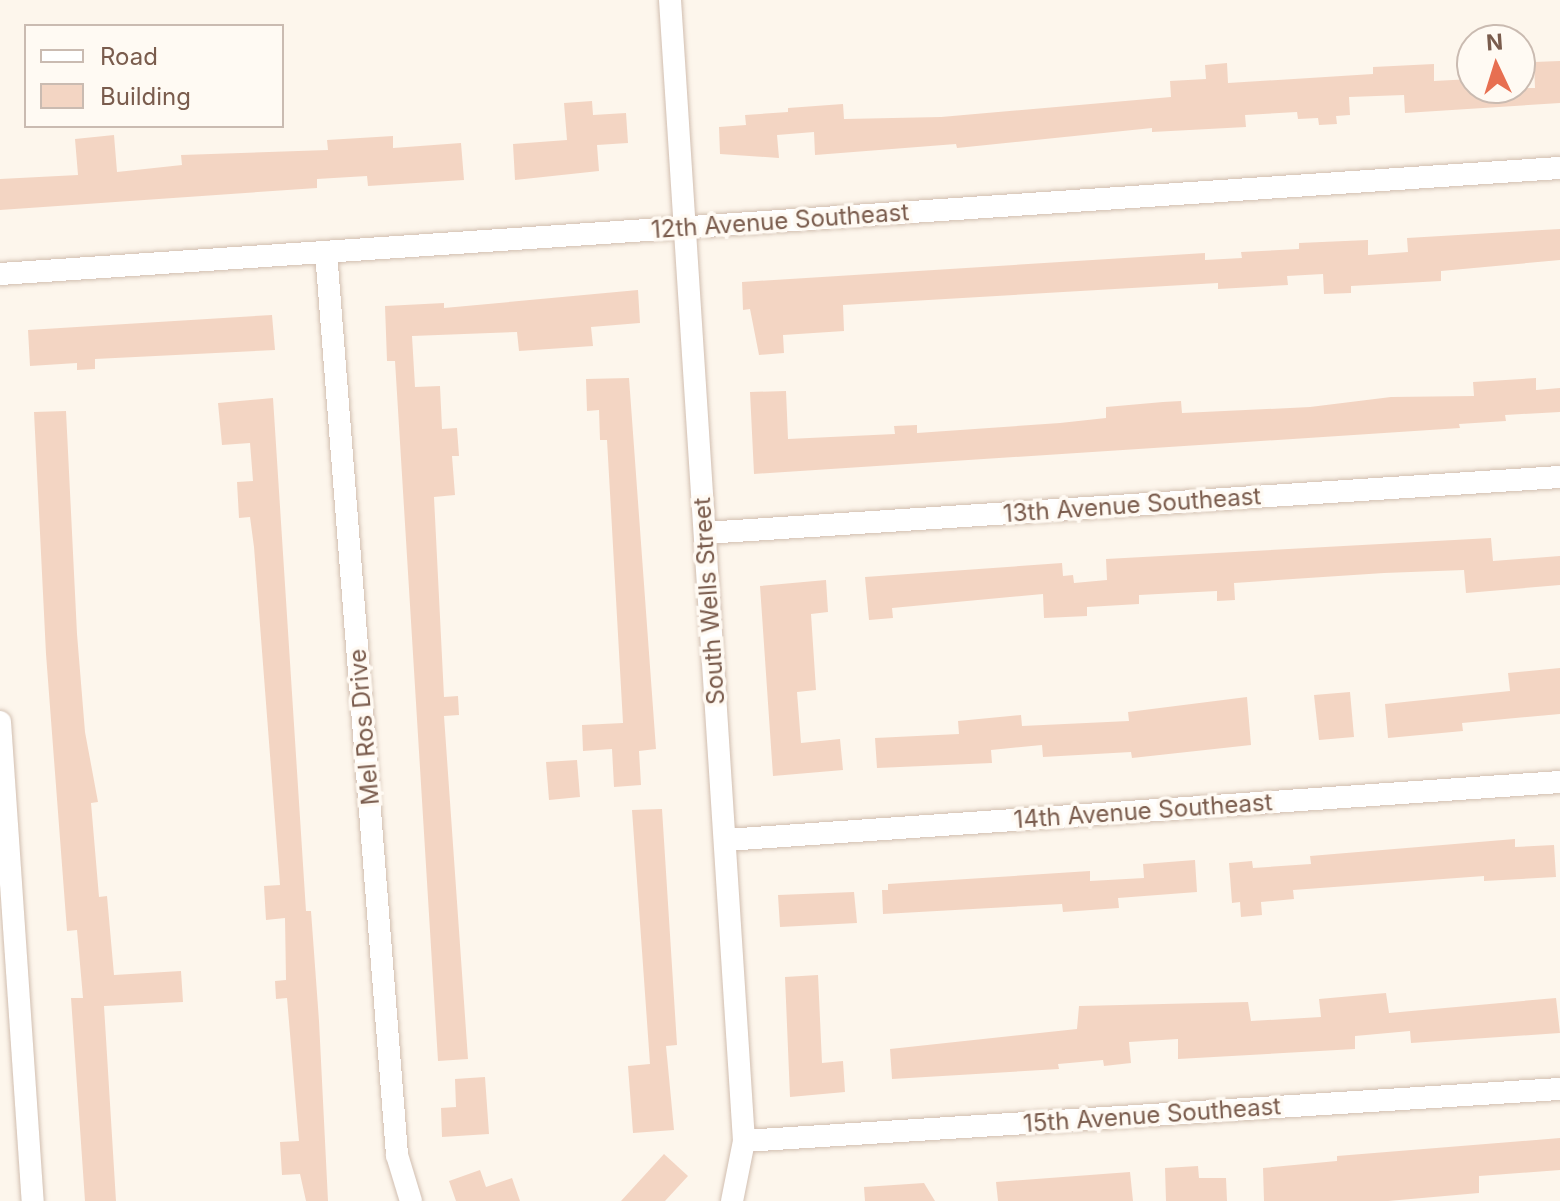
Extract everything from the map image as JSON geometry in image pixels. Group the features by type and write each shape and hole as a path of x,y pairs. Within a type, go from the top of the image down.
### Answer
{"street":[{"name":"South Wells Street","path":"670,0 744,1141 732,1201"},
{"name":"12th Avenue Southeast","path":"0,274 1560,168"},
{"name":"Mel Ros Drive","path":"326,252 397,1155 411,1201"},
{"name":"13th Avenue Southeast","path":"705,533 1560,477"},
{"path":"0,722 33,1201"},
{"name":"14th Avenue Southeast","path":"726,840 1560,782"},
{"name":"15th Avenue Southeast","path":"744,1141 1560,1089"}],"building":[{"path":"1560,61 1560,103 1405,113 1404,95 1349,97 1350,115 1336,116 1337,124 1319,125 1318,118 1298,119 1297,112 1245,115 1246,127 1152,132 1152,128 957,148 956,144 815,155 814,132 777,135 779,158 720,154 719,127 746,125 745,115 843,104 844,119 941,117 1171,97 1170,81 1206,79 1205,65 1227,63 1228,83 1373,74 1373,67 1434,64 1434,81 1456,80 1456,104 1536,104 1536,62"},
{"path":"592,101 593,115 626,113 628,143 597,145 599,171 515,180 513,144 567,140 564,103"},
{"path":"114,135 117,172 182,165 181,155 328,150 327,140 393,136 393,148 461,143 464,180 368,186 367,176 317,179 317,188 0,210 0,179 78,175 75,139"},
{"path":"1560,229 1560,260 1441,271 1441,281 1351,286 1351,293 1324,294 1323,274 1287,276 1288,285 1218,289 1218,283 843,305 844,331 783,335 784,353 759,355 750,309 743,310 742,282 1205,253 1205,260 1242,258 1241,252 1299,249 1299,243 1368,240 1368,255 1408,252 1407,238"},
{"path":"638,290 640,323 591,327 593,346 519,351 517,332 412,336 415,387 440,386 442,429 457,428 459,456 452,456 455,495 434,497 444,697 458,696 459,715 444,716 468,1059 438,1061 395,361 387,361 385,306 444,303 444,308"},
{"path":"272,315 275,350 95,359 95,369 77,370 77,363 30,366 28,330"},
{"path":"629,378 656,749 639,751 641,785 614,787 612,749 583,751 582,725 623,723 607,440 600,440 599,410 587,411 586,379"},
{"path":"1536,378 1536,390 1560,388 1560,412 1505,415 1506,421 1459,424 1460,428 754,474 750,392 786,391 788,439 895,434 894,426 917,425 917,433 1060,423 1106,418 1106,407 1163,402 1181,401 1182,413 1310,407 1391,397 1474,396 1473,382"},
{"path":"273,398 306,911 311,911 319,1021 328,1201 306,1201 300,1174 282,1175 280,1142 299,1141 287,998 276,999 275,981 286,980 285,918 266,920 264,886 280,885 254,547 250,517 239,518 237,482 253,481 250,443 222,445 218,403"},
{"path":"66,411 85,732 98,802 91,803 99,897 107,896 114,975 181,971 183,1002 104,1006 116,1201 85,1201 71,998 83,998 77,930 67,931 46,654 34,412"},
{"path":"1491,538 1493,561 1560,556 1560,585 1466,593 1464,570 1384,573 1234,583 1235,600 1217,601 1217,591 1139,595 1139,604 1087,607 1087,616 1044,618 1043,594 892,608 893,618 869,620 865,577 1062,563 1063,576 1073,575 1074,583 1107,580 1106,559"},
{"path":"826,580 828,612 811,614 816,690 797,692 801,743 840,739 843,770 773,776 760,586"},
{"path":"1560,668 1560,714 1462,723 1463,731 1388,738 1385,704 1510,691 1508,673"},
{"path":"1350,692 1354,737 1319,740 1314,695"},
{"path":"1247,697 1251,745 1132,758 1131,752 1043,757 1042,745 991,750 992,763 877,768 875,738 959,734 958,721 1021,715 1022,726 1129,721 1128,712"},
{"path":"577,760 580,797 549,800 546,762"},
{"path":"662,809 677,1045 666,1046 674,1130 633,1133 628,1066 650,1064 632,810"},
{"path":"1515,839 1515,847 1554,845 1556,877 1484,881 1484,876 1293,890 1294,899 1261,902 1262,915 1241,917 1240,902 1232,903 1229,863 1252,861 1253,868 1311,864 1310,856"},
{"path":"1195,860 1197,892 1118,898 1119,908 1063,912 1062,904 883,914 882,890 888,890 888,884 1090,871 1090,881 1144,878 1143,864"},
{"path":"854,892 857,923 780,927 778,895"},
{"path":"818,975 822,1063 843,1061 845,1092 790,1097 785,977"},
{"path":"1386,993 1389,1013 1556,998 1560,1033 1411,1043 1410,1031 1355,1036 1355,1049 1178,1059 1178,1039 1129,1042 1131,1063 1104,1066 1103,1060 1058,1064 1059,1069 892,1079 890,1049 1077,1029 1079,1006 1248,1002 1251,1021 1321,1017 1319,999"},
{"path":"485,1077 489,1134 442,1137 441,1108 456,1107 455,1079"},
{"path":"1560,1138 1560,1170 1479,1176 1479,1193 1388,1201 1264,1201 1263,1168 1337,1161 1337,1156"},
{"path":"664,1154 688,1176 665,1201 621,1201"},
{"path":"1198,1166 1199,1178 1226,1178 1227,1201 1166,1201 1165,1168"},
{"path":"480,1170 486,1187 512,1178 520,1201 456,1201 449,1181"},
{"path":"1130,1172 1133,1201 998,1201 996,1182"},
{"path":"924,1183 935,1201 865,1201 864,1187"}]}
